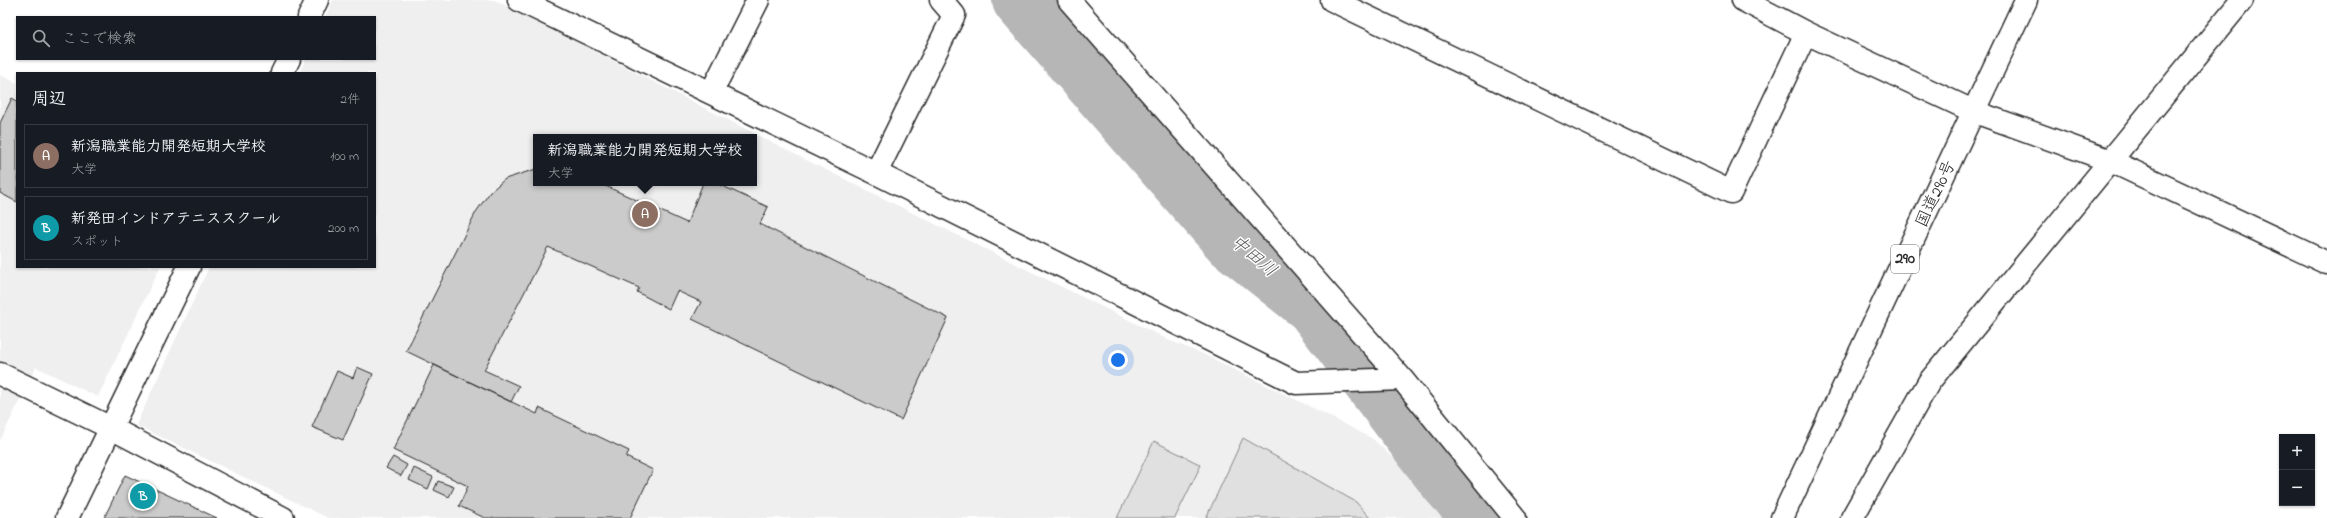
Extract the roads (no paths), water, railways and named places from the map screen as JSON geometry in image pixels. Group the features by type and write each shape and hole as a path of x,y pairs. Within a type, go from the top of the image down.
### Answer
{"main road":[{"path":"309,16 317,0"},
{"path":"519,0 876,173 1296,384 1402,379"},
{"path":"711,93 758,0"},
{"path":"876,173 954,15 941,0"},
{"path":"1069,0 1402,379 1515,518"},
{"path":"1332,0 1367,7 1731,192 1806,33"},
{"path":"1743,0 1806,33 1975,112 2111,161 2327,263"},
{"name":"国道290号","path":"1782,518 1975,112 2026,0"},
{"path":"1852,518 1929,382 2242,0"},
{"path":"282,72 288,60"},
{"path":"68,518 189,268"},
{"path":"0,374 111,428 284,518"}],"waterway":[{"name":"中田川","path":"1021,0 1232,241 1314,306 1449,482 1481,518"}],"place":[{"name":"新潟職業能力開発短期大学校","path":"645,214"},
{"name":"新発田インドアテニススクール","path":"143,496"}]}
